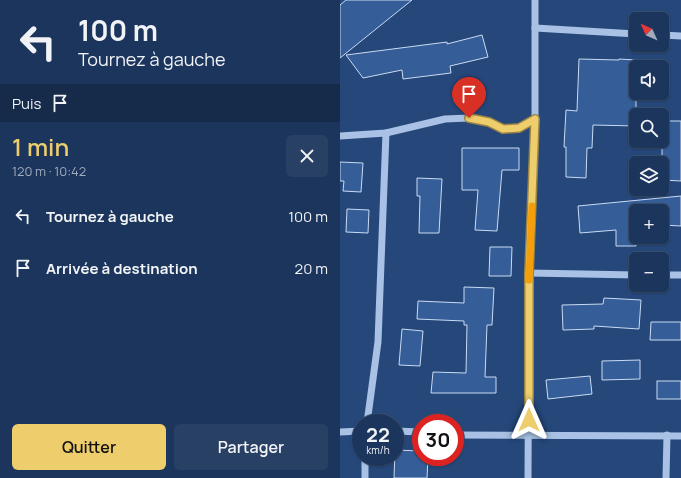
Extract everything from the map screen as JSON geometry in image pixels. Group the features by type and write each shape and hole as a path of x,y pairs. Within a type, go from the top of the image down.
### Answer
{"street":[{"path":"528,478 529,274 535,119 535,0"},
{"path":"535,28 629,34"},
{"path":"669,35 681,36"},
{"path":"340,136 386,133 445,119 469,118 489,122 503,129 519,128 535,119"},
{"path":"368,414 378,342 386,133"},
{"path":"529,274 629,275"},
{"path":"669,275 681,275"},
{"path":"340,432 352,431"},
{"path":"464,435 681,436"},
{"path":"666,435 666,478"},
{"path":"365,466 365,478"}],"building":[{"path":"346,0 412,0 340,58 340,5"},
{"path":"482,35 488,57 450,66 451,73 403,79 402,70 363,78 346,55 447,42 447,44"},
{"path":"579,59 636,60 629,60 629,100 636,100 636,108 629,108 629,126 593,125 592,148 587,148 586,178 566,177 566,147 564,147 566,110 577,111"},
{"path":"669,121 681,121 681,181 669,180 669,156 662,156 662,148 669,148"},
{"path":"462,148 519,148 519,170 502,170 497,231 475,230 478,190 462,190"},
{"path":"340,162 363,163 361,192 343,191 344,181 340,181"},
{"path":"417,178 442,179 439,233 419,233 420,196 417,196"},
{"path":"681,196 681,226 669,225 669,204 629,204 629,244 636,244 636,246 616,246 616,230 580,233 578,206"},
{"path":"347,209 369,210 368,233 346,232"},
{"path":"490,247 512,247 511,276 489,276"},
{"path":"464,287 494,288 492,325 487,325 485,377 496,377 496,393 431,393 433,372 466,373 467,325 464,325 464,321 417,319 418,301 464,303"},
{"path":"604,298 641,300 639,329 594,326 594,329 563,330 562,305 603,304"},
{"path":"651,322 681,322 681,340 650,340"},
{"path":"402,329 423,331 420,366 399,365"},
{"path":"640,360 640,379 602,380 602,361"},
{"path":"590,376 592,394 548,399 546,380"},
{"path":"657,381 681,381 681,399 657,399"},
{"path":"404,450 412,451 412,466 428,466 427,478 394,478 394,466 404,466"}],"slow traffic":[{"path":"529,280 532,206"}],"route":[{"path":"469,118 489,122 503,129 519,128 535,119 529,274 529,420"}]}
